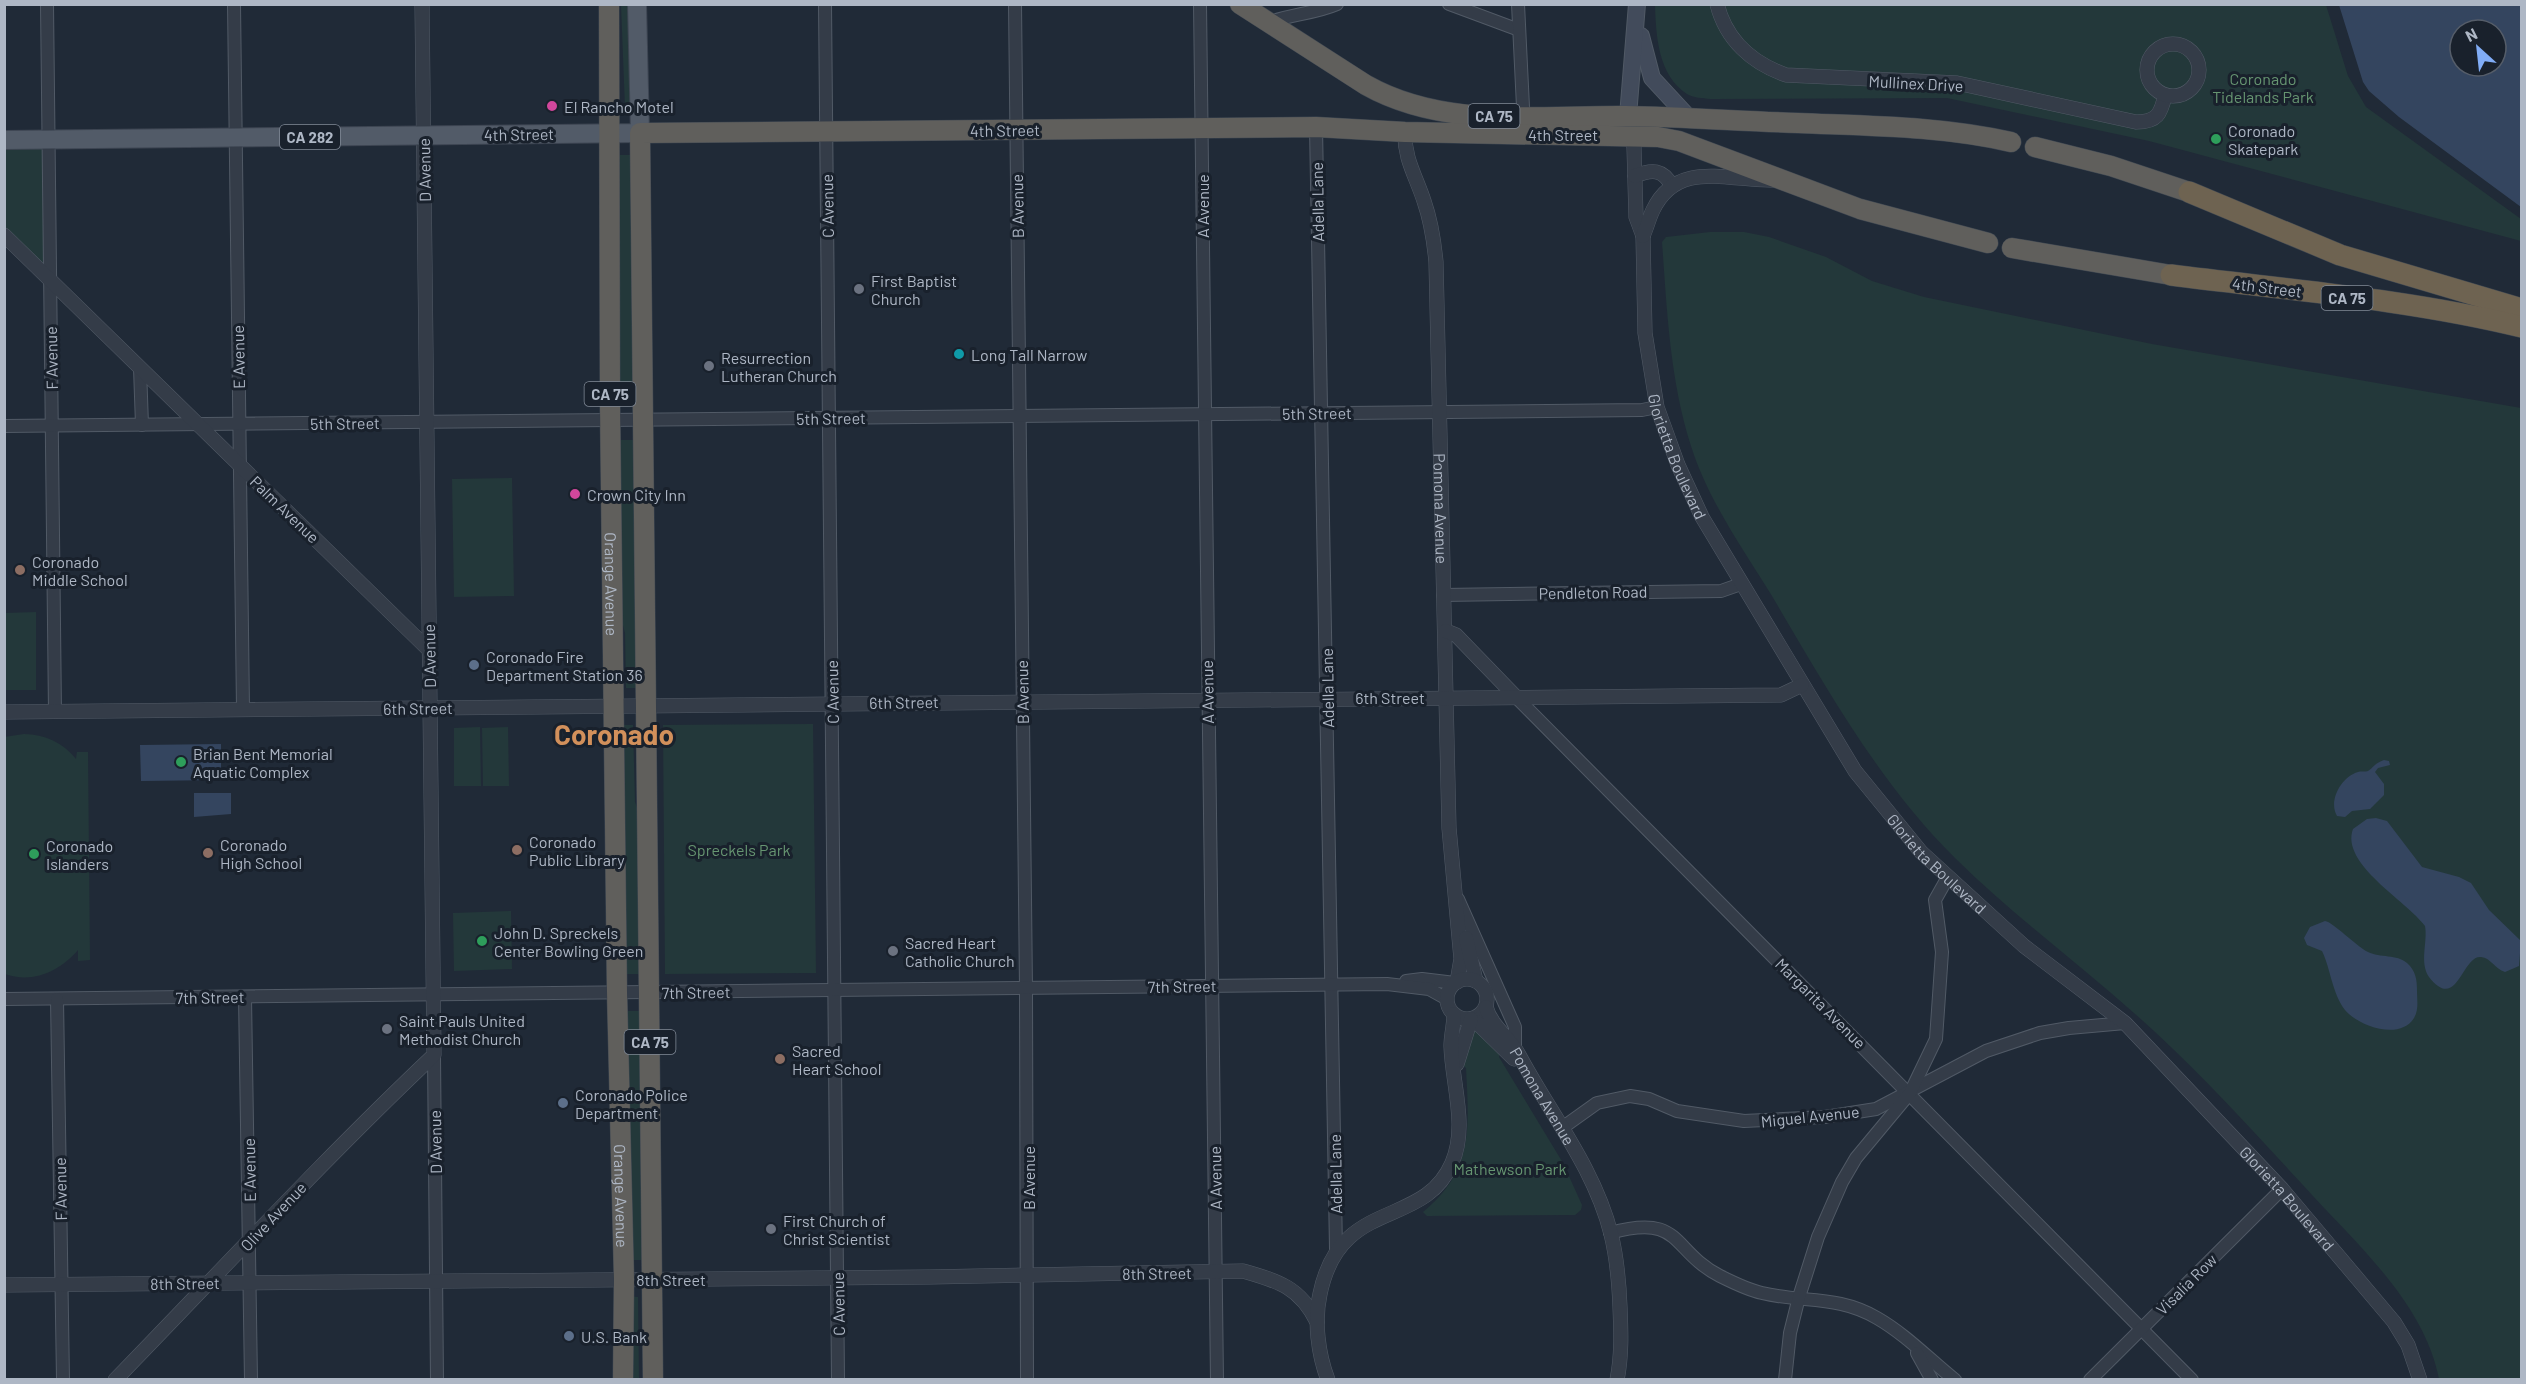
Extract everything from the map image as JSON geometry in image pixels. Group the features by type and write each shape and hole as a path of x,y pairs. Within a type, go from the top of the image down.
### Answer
{"highway":[{"name":"Orange Avenue","path":"609,4 610,420 617,992 624,1279 623,1380"},
{"name":"CA 75","path":"1240,4 1383,95 1420,108 1478,116 1629,125"},
{"name":"4th Street","path":"640,133 1202,127 1316,127 1405,132 1629,125 1689,118 1898,127 1977,135 2011,142"},
{"name":"4th Street","path":"1629,125 1679,141 1860,209 1988,243"},
{"name":"Orange Avenue","path":"640,133 653,1380"},
{"name":"CA 75","path":"2035,147 2111,166 2189,192 2340,255 2522,309"},
{"name":"4th Street","path":"2012,248 2171,275 2399,304 2470,315 2522,327"}],"main road":[{"name":"Orange Avenue","path":"637,4 640,133"},
{"name":"Glorietta Boulevard","path":"1629,125 1638,24 1637,4"},
{"name":"Glorietta Boulevard","path":"1638,24 1652,78 1667,98 1689,118"},
{"name":"4th Street","path":"4,140 640,133"}],"street":[{"name":"F Avenue","path":"47,4 55,711"},
{"name":"E Avenue","path":"234,4 243,709"},
{"name":"D Avenue","path":"422,4 437,1380"},
{"name":"C Avenue","path":"825,4 838,1380"},
{"name":"B Avenue","path":"1015,4 1026,988 1027,1380"},
{"name":"A Avenue","path":"1200,4 1217,1380"},
{"path":"1268,23 1282,17 1315,13 1337,4"},
{"path":"1449,4 1519,30"},
{"path":"1518,4 1523,106"},
{"name":"Mullinex Drive","path":"1716,4 1725,27 1745,53 1771,70 1786,75 1957,83 2136,122 2148,122 2157,118 2162,112 2165,95"},
{"name":"Glorietta Boulevard","path":"1629,125 1634,147 1636,217 1643,236 1645,333 1657,406 1693,499 1741,584 1855,771 1921,852 2024,946 2125,1023 2282,1189 2394,1322 2408,1345 2420,1380"},
{"name":"Adella Lane","path":"1316,127 1328,698 1336,1249"},
{"name":"Pomona Avenue","path":"1405,132 1408,162 1424,199 1434,236 1443,595 1454,889 1461,959 1456,982 1447,999"},
{"path":"1635,176 1653,170 1662,172 1672,186 1706,174 1755,181 1779,179"},
{"name":"Glorietta Boulevard","path":"1643,236 1653,210 1672,186"},
{"name":"Palm Avenue","path":"4,235 429,650"},
{"path":"140,369 142,425"},
{"name":"5th Street","path":"4,426 1642,410 1657,406"},
{"name":"Pendleton Road","path":"1443,595 1721,591 1741,584"},
{"name":"Margarita Avenue","path":"1446,631 1456,635 2192,1380"},
{"name":"6th Street","path":"4,712 1781,695 1802,685"},
{"path":"1785,1380 1790,1333 1799,1297 1818,1237 1842,1182 1878,1130 1910,1093 1936,1039 1942,952 1935,900 1948,877"},
{"path":"1454,889 1476,981"},
{"name":"Pomona Avenue","path":"1454,889 1498,994 1515,1028 1515,1048 1592,1184 1610,1233 1618,1269 1622,1342 1617,1380"},
{"name":"7th Street","path":"1387,984 1422,979 1456,982"},
{"path":"1456,982 1470,979 1486,990 1486,1007 1489,1018 1515,1048"},
{"name":"7th Street","path":"4,999 1387,984 1429,989 1447,999"},
{"name":"E Avenue","path":"245,997 251,1380"},
{"name":"F Avenue","path":"57,999 63,1380"},
{"path":"1447,999 1454,1014 1461,1019 1472,1019 1495,1038 1532,1079"},
{"path":"1455,1075 1463,1037 1472,1019 1486,1007"},
{"path":"1328,1380 1317,1322 1324,1273 1336,1249 1356,1230 1392,1211 1410,1206 1424,1197 1443,1179 1452,1162 1460,1131 1451,1047 1454,1014"},
{"name":"Miguel Avenue","path":"1562,1128 1598,1103 1630,1096 1649,1099 1677,1111 1769,1122 1826,1117 1876,1109 1986,1051 2040,1034 2069,1028 2125,1023"},
{"name":"Olive Avenue","path":"115,1380 250,1242 335,1149 434,1055"},
{"name":"Visalia Row","path":"2090,1380 2282,1189"},
{"path":"1610,1233 1634,1226 1654,1227 1674,1235 1701,1263 1719,1276 1762,1293 1853,1306 1898,1332 1955,1380"},
{"name":"8th Street","path":"4,1285 1243,1271 1273,1280 1305,1301 1317,1322"},
{"path":"1898,1332 1916,1352 1932,1380"}],"green space":[{"path":"621,5 631,5 632,107 625,108"},
{"name":"Coronado Tidelands Park","path":"1655,5 2326,5 2348,76 2366,107 2521,219 2521,241 2149,141 1947,98 1710,99 1692,96 1677,86 1664,66 1656,29"},
{"path":"4,141 48,141 50,277 5,233"},
{"path":"617,155 631,155 635,404 618,403"},
{"path":"1710,232 1744,232 1769,237 1826,257 1872,281 1924,297 2152,344 2521,408 2521,1379 2439,1379 2431,1351 2403,1298 2364,1250 2230,1106 2173,1049 1955,858 1902,798 1878,766 1855,733 1727,524 1707,486 1691,446 1674,371 1662,242 1666,237"},
{"path":"618,440 634,440 638,688 626,688 625,633 621,618"},
{"path":"512,478 514,596 454,597 452,479"},
{"path":"36,612 36,690 5,690 5,613"},
{"name":"Spreckels Park","path":"813,724 816,973 665,974 663,725"},
{"path":"621,725 633,725 635,802 639,813 641,974 623,974"},
{"path":"480,727 481,786 454,786 454,728"},
{"path":"508,727 509,786 483,786 482,728"},
{"path":"24,734 53,740 76,759 77,752 88,752 90,960 78,961 78,950 63,964 45,974 15,977 5,974 4,737"},
{"name":"John D. Spreckels Center Bowling Green","path":"511,911 512,969 454,971 453,913"},
{"path":"624,1011 640,1011 644,1260 632,1260"},
{"name":"Mathewson Park","path":"1474,1028 1500,1050 1499,1057 1563,1163 1582,1205 1581,1210 1575,1215 1427,1216 1423,1212 1440,1196 1452,1180 1465,1147 1468,1110 1466,1068 1462,1065"},
{"path":"627,1296 638,1297 639,1379 628,1379"}],"water":[{"path":"2339,5 2521,5 2521,207 2399,117 2369,91 2363,82"},
{"name":"Brian Bent Memorial Aquatic Complex","path":"221,744 221,780 141,781 140,745"},
{"path":"2384,760 2389,761 2390,765 2378,768 2375,772 2384,784 2384,795 2370,809 2352,811 2345,817 2337,816 2335,797 2346,779 2359,772 2368,771"},
{"name":"Brian Bent Memorial Aquatic Complex","path":"194,793 231,793 231,814 194,817"},
{"path":"2376,818 2387,821 2422,867 2459,877 2471,883 2489,910 2521,941 2519,966 2505,972 2484,958 2474,959 2453,986 2446,989 2438,986 2429,977 2424,958 2425,926 2377,881 2356,855 2352,842 2353,829 2367,819"},
{"path":"2325,921 2368,952 2398,958 2410,966 2416,979 2417,1005 2416,1015 2408,1025 2399,1029 2379,1029 2359,1021 2345,1010 2337,996 2322,951 2307,945 2304,938 2310,927"}],"place":[{"name":"El Rancho Motel","path":"552,106"},
{"name":"Coronado Skatepark","path":"2216,139"},
{"name":"First Baptist Church","path":"859,289"},
{"name":"Long Tall Narrow","path":"959,354"},
{"name":"Resurrection Lutheran Church","path":"709,366"},
{"name":"Crown City Inn","path":"575,494"},
{"name":"Coronado Middle School","path":"20,570"},
{"name":"Coronado Fire Department Station 36","path":"474,665"},
{"name":"Brian Bent Memorial Aquatic Complex","path":"181,762"},
{"name":"Coronado Public Library","path":"517,850"},
{"name":"Coronado High School","path":"208,853"},
{"name":"Coronado Islanders","path":"34,854"},
{"name":"John D. Spreckels Center Bowling Green","path":"482,941"},
{"name":"Sacred Heart Catholic Church","path":"893,951"},
{"name":"Saint Pauls United Methodist Church","path":"387,1029"},
{"name":"Sacred Heart School","path":"780,1059"},
{"name":"Coronado Police Department","path":"563,1103"},
{"name":"First Church of Christ Scientist","path":"771,1229"},
{"name":"U.S. Bank","path":"569,1336"}],"district":[{"name":"Coronado","path":"614,734"}]}
